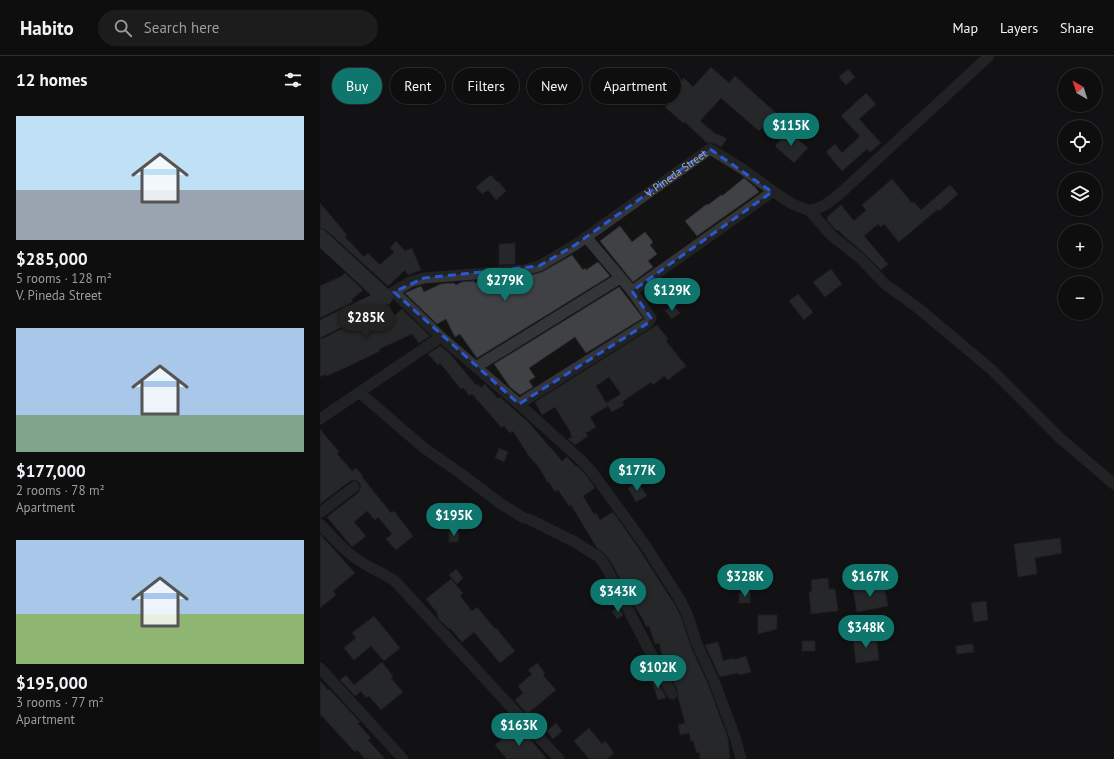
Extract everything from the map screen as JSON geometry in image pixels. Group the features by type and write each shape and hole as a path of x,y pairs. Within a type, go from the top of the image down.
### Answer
{"street":[{"path":"989,56 832,201 821,207 809,210 831,235 861,259 885,284 918,308 992,370 1061,438 1114,484"},
{"name":"V. Pineda Street","path":"320,329 389,295 410,282 424,278 524,270 539,266 575,245 710,149 733,163 772,192 793,205 809,210"},
{"path":"632,291 772,192"},
{"path":"320,237 519,404 581,460 592,472 641,539 675,591 688,616 714,681 741,759"},
{"path":"519,404 648,323 651,318 632,291 586,237"},
{"path":"476,367 620,278"},
{"path":"320,419 440,337"},
{"path":"359,392 424,448 501,504 524,518 575,542 599,557 605,565 672,694"},
{"path":"320,513 354,487"},
{"path":"320,524 352,556 368,567 394,581 559,759"},
{"path":"320,668 403,759"}],"highlighted area":[{"path":"710,149 772,192 632,291 651,318 648,323 519,404 394,292 424,278 539,266 575,245"}],"building":[{"path":"711,67 729,83 735,76 776,113 759,131 721,98 700,121 717,135 718,134 727,139 721,147 713,143 707,143 685,122 683,123 665,107 668,104 681,104 681,81 684,78 693,87"},
{"path":"848,69 855,77 846,85 839,77"},
{"path":"866,93 876,104 859,119 881,143 870,152 867,149 842,171 826,152 835,144 842,153 860,136 841,116"},
{"path":"788,131 808,148 794,163 775,146"},
{"path":"491,175 506,191 496,200 488,190 482,194 476,187"},
{"path":"744,178 759,192 697,236 685,221 707,204 708,205 721,195 722,196"},
{"path":"892,179 912,203 914,202 921,210 950,185 958,194 899,242 884,224 881,227 878,224 864,236 888,264 881,270 838,230 837,231 827,220 827,217 841,205 854,221 866,210 862,205"},
{"path":"320,203 347,235 345,237 364,257 368,253 380,265 394,252 390,248 396,241 405,251 412,248 421,270 408,275 405,270 388,286 326,230 320,228"},
{"path":"620,226 632,242 645,232 653,242 650,245 657,254 648,261 653,267 633,282 600,241"},
{"path":"515,243 515,264 499,265 499,244"},
{"path":"572,255 583,270 585,268 586,270 598,262 610,276 477,358 460,334 455,337 446,319 437,324 405,293 421,286 424,292 441,284 454,283 456,285 462,282 474,281 475,283 479,281 519,277 520,280 524,277 542,272"},
{"path":"831,269 842,284 825,297 813,282"},
{"path":"345,273 363,290 351,300 353,302 320,318 320,286 342,276"},
{"path":"619,287 643,318 586,353 575,337 529,368 535,377 529,381 533,387 520,395 510,387 494,364"},
{"path":"798,294 813,312 804,320 789,301"},
{"path":"389,305 394,316 402,309 430,336 419,343 412,334 379,349 380,351 345,368 320,377 320,338 324,338"},
{"path":"673,305 680,313 672,319 665,311"},
{"path":"657,325 668,339 666,341 686,366 668,380 664,376 653,385 651,382 622,402 624,405 612,412 608,406 590,417 596,427 586,433 588,436 575,445 568,439 572,437 571,433 555,407 542,415 535,402","holes":["609,377 621,394 606,403 596,386"]},
{"path":"440,346 449,353 476,385 478,384 481,388 485,384 498,399 500,397 529,423 562,461 567,457 587,476 595,488 583,496 594,514 596,513 600,520 613,512 639,549 673,601 682,619 691,647 708,684 728,738 730,759 700,759 699,752 697,753 689,733 680,735 678,725 685,723 678,697 678,691 667,670 659,643 655,644 649,626 646,627 611,562 604,553 597,548 571,505 569,506 558,490 555,492 549,482 548,483 513,431 510,433 504,426 502,428 472,394 470,396 463,388 461,389 440,363 438,365 428,354"},
{"path":"320,429 339,452 337,454 352,471 356,468 391,513 394,511 413,536 396,550 386,539 392,534 378,517 375,520 367,511 354,522 366,536 352,547 327,517 358,493 361,486 357,481 350,481 320,504"},
{"path":"499,448 508,452 504,462 495,458"},
{"path":"638,482 647,496 636,502 628,488"},
{"path":"449,532 459,533 458,542 449,542"},
{"path":"320,534 355,573 333,591 336,595 320,608"},
{"path":"1060,538 1062,553 1035,558 1037,574 1018,577 1014,544"},
{"path":"456,569 463,578 457,584 449,575"},
{"path":"828,578 829,589 835,589 838,611 811,614 809,592 812,591 811,580"},
{"path":"451,579 463,593 460,596 472,611 477,607 515,651 500,663 474,632 462,642 450,628 449,629 439,619 438,614 426,599"},
{"path":"884,585 888,606 857,612 853,591"},
{"path":"750,592 750,603 739,603 739,593"},
{"path":"986,601 988,620 974,622 971,603"},
{"path":"619,607 623,615 617,619 612,611"},
{"path":"758,615 777,615 777,629 758,634"},
{"path":"374,616 400,648 384,661 371,646 354,660 344,648 356,638 352,633"},
{"path":"876,635 879,660 856,663 853,638"},
{"path":"802,641 815,641 815,651 802,651"},
{"path":"718,642 723,661 746,656 751,672 720,677 705,645"},
{"path":"973,644 974,652 957,654 956,646"},
{"path":"382,662 393,676 391,678 403,692 381,710 369,696 366,698 361,691 355,696 340,680 346,675 354,685"},
{"path":"537,663 545,673 543,675 556,690 527,714 515,700 523,693 518,686 532,674 528,670"},
{"path":"655,677 666,698 658,700 651,678"},
{"path":"320,681 360,722 358,724 371,738 368,740 385,759 365,759 357,750 355,752 320,714"},
{"path":"556,723 562,731 553,739 547,731"},
{"path":"518,726 547,759 507,759 495,745"},
{"path":"589,728 602,744 605,741 614,753 607,759 589,759 574,741"}]}
